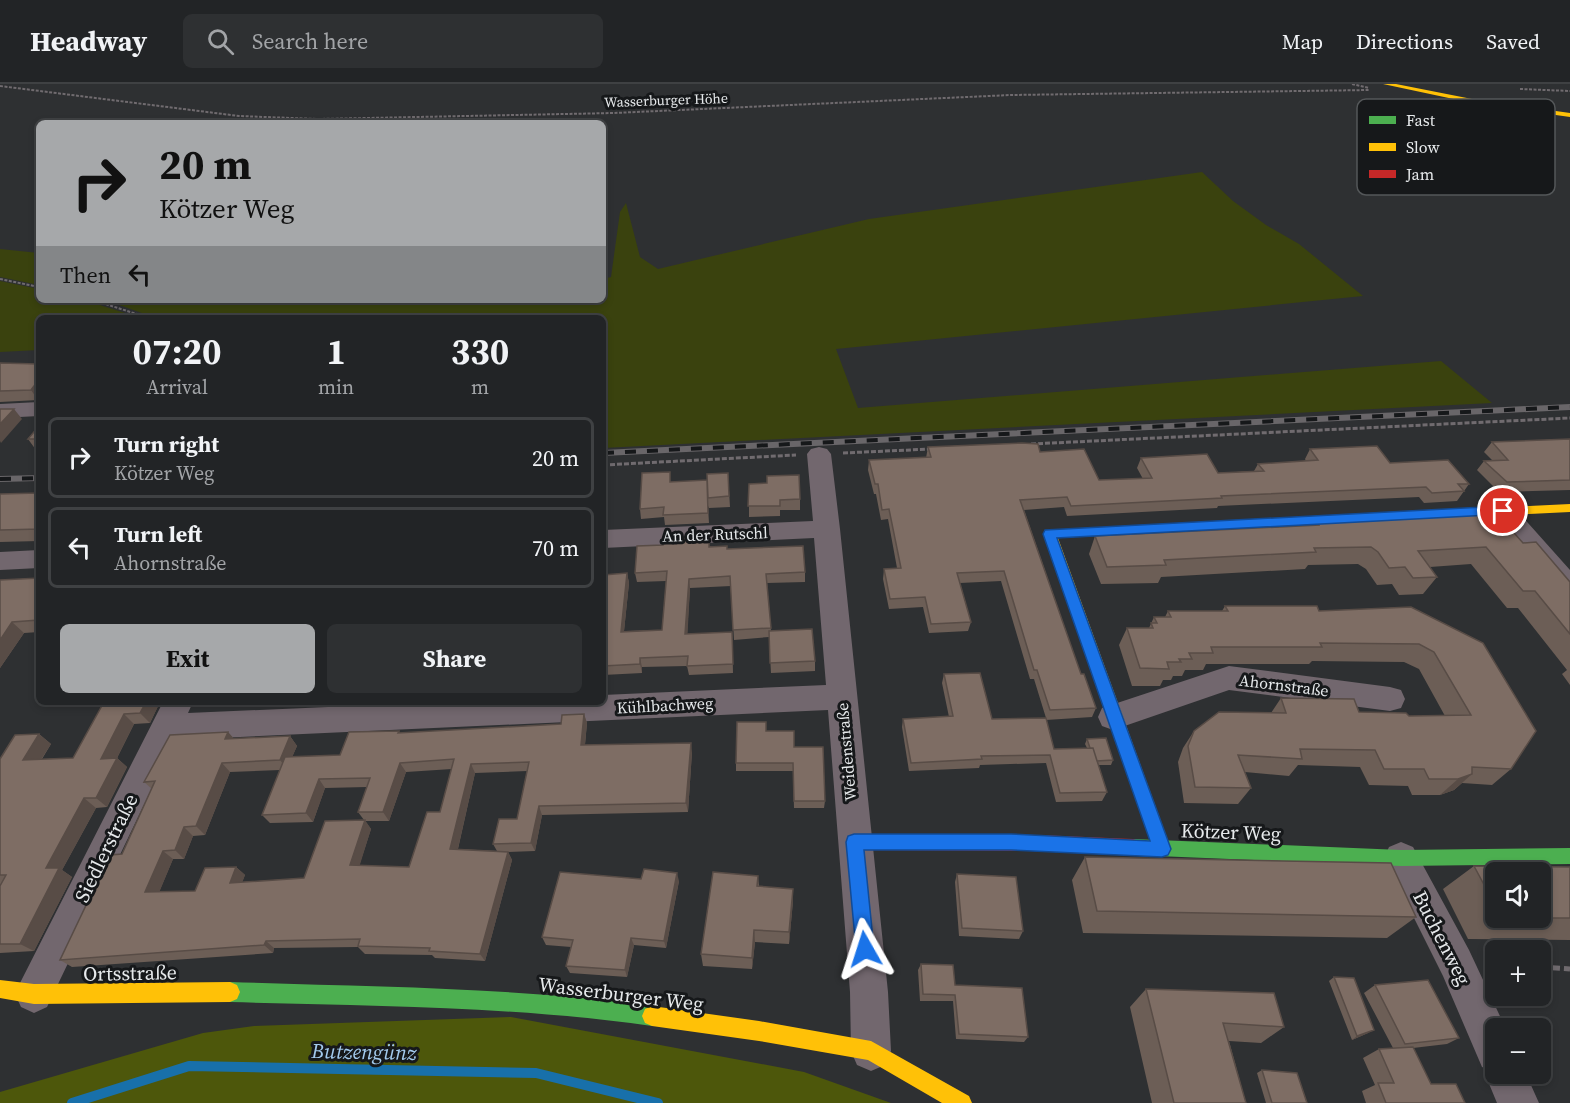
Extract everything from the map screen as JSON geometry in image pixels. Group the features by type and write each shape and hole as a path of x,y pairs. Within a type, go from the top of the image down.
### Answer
{"street":[{"path":"1386,84 1473,99"},
{"path":"1555,113 1570,115"},
{"path":"0,411 36,409"},
{"name":"Weidenstraße","path":"819,454 869,992 871,1051"},
{"path":"1162,849 1113,717 1050,534 1570,508"},
{"path":"1503,511 1570,588"},
{"name":"An der Rutschl","path":"606,539 827,529"},
{"path":"0,561 36,559"},
{"name":"Ahornstraße","path":"1113,717 1229,678 1390,699"},
{"name":"Kühlbachweg","path":"606,703 841,697"},
{"name":"Kühlbachweg","path":"171,714 526,705"},
{"name":"Siedlerstraße","path":"34,994 171,714"},
{"name":"Kötzer Weg","path":"854,842 1030,842 1401,858 1570,856"},
{"name":"Buchenweg","path":"1401,858 1456,963 1485,1028"},
{"name":"Ortsstraße","path":"0,988 34,994 260,992"},
{"name":"Wasserburger Weg","path":"260,992 502,1001 603,1009 759,1031 871,1051 962,1103"},
{"path":"1509,1084 1518,1103"}],"path":[{"name":"Wasserburger Höhe","path":"0,86 239,117 318,119 614,113 1001,96 1399,91 1406,88"},
{"path":"0,279 36,286"},
{"path":"102,303 140,315"},
{"path":"1022,444 1570,418"},
{"path":"606,465 938,448"},
{"path":"1551,968 1570,969"}],"green space":[{"path":"1202,172 1233,201 1266,225 1299,244 1363,296 836,349 858,408 1441,361 1492,403 606,448 606,315 148,315 114,303 606,303 606,278 611,277 620,212 626,203 640,257 658,269 869,219"},
{"path":"0,249 36,253 36,284 0,277"},
{"path":"0,281 36,288 36,303 94,303 132,315 36,315 36,350 0,352"},
{"path":"511,1017 804,1072 891,1103 0,1103 0,1092 203,1033 254,1026"}],"building":[{"path":"0,363 36,364 36,383 31,390 0,391"},
{"path":"0,409 14,409 0,424"},
{"path":"36,430 36,439 28,439"},
{"path":"1570,439 1570,480 1507,482 1484,461 1508,460 1492,442"},
{"path":"1038,444 1040,452 1084,449 1099,480 1152,478 1141,458 1207,454 1218,473 1264,471 1258,464 1318,460 1310,449 1377,446 1390,463 1448,460 1469,484 1458,484 1464,491 1432,493 1426,487 1221,496 1222,498 1071,506 1067,497 1020,500 1081,674 1084,674 1096,708 1050,710 1037,670 1034,670 1004,571 957,573 971,622 931,624 925,597 890,599 884,569 901,568 889,509 882,510 878,484 875,484 869,460 931,457 928,447"},
{"path":"670,472 670,482 707,480 708,513 663,515 664,507 640,509 642,473"},
{"path":"728,473 729,496 708,498 707,474"},
{"path":"799,475 800,499 780,500 780,506 748,506 749,484 767,483 767,476"},
{"path":"36,493 36,529 0,530 0,494"},
{"path":"1492,508 1523,543 1536,542 1570,582 1570,634 1535,591 1523,591 1486,547 1418,551 1437,577 1413,578 1405,567 1389,568 1378,552 1371,547 1314,548 1316,552 1164,560 1166,565 1107,567 1095,536 1319,525 1317,521 1463,515 1458,509"},
{"path":"709,536 709,547 727,546 727,549 803,546 805,572 766,574 771,628 733,630 730,576 689,579 685,634 732,632 733,664 687,666 688,656 640,658 640,664 606,666 606,575 627,573 621,632 662,630 667,571 635,573 637,546 663,545 663,538"},
{"path":"36,578 36,620 12,622 0,640 0,580"},
{"path":"1225,606 1317,606 1319,611 1411,607 1483,643 1536,731 1511,769 1472,767 1472,774 1458,779 1429,779 1424,769 1384,769 1375,750 1300,749 1302,759 1238,755 1251,788 1195,787 1188,746 1194,731 1219,712 1286,713 1281,698 1354,699 1359,712 1406,713 1409,716 1471,715 1434,652 1419,644 1320,643 1322,647 1211,647 1213,653 1189,653 1192,659 1167,662 1169,669 1140,668 1127,628 1153,628 1151,623 1157,623 1154,617 1171,617 1168,611 1228,611"},
{"path":"812,629 815,661 770,663 769,631"},
{"path":"980,673 992,719 1046,718 1054,749 1093,748 1107,792 1060,793 1050,755 981,756 982,759 911,763 903,719 953,716 944,674"},
{"path":"102,705 144,705 140,713 124,714 101,759 117,758 96,798 84,798 46,868 59,868 20,944 0,944 0,886 6,875 0,875 0,759 15,735 39,734 23,760 73,758"},
{"path":"584,714 581,745 691,743 686,803 539,806 531,843 493,844 499,819 517,819 529,762 471,764 450,849 508,852 480,954 429,951 430,948 358,946 360,939 266,941 264,945 60,960 110,855 122,854 155,781 144,782 170,735 228,732 225,739 290,736 280,760 222,763 196,826 184,827 175,850 163,851 145,892 195,891 205,868 236,867 230,883 304,878 325,821 365,820 350,865 409,867 427,812 440,812 454,759 400,763 383,812 358,812 370,778 319,779 306,813 262,815 285,757 340,755 349,732 399,731 398,733 561,724 562,715"},
{"path":"737,722 766,722 766,731 794,731 794,747 823,747 825,801 794,801 793,763 736,763"},
{"path":"1106,738 1113,760 1097,761 1087,739"},
{"path":"1085,857 1391,863 1416,917 1097,911"},
{"path":"1474,866 1485,866 1485,886"},
{"path":"1551,867 1570,867 1570,918 1551,918"},
{"path":"644,869 677,873 664,941 631,938 625,970 566,966 573,940 542,937 560,872 641,879"},
{"path":"713,872 758,876 757,886 793,889 789,932 754,930 752,958 701,954"},
{"path":"957,874 1016,877 1023,931 962,928"},
{"path":"921,964 953,965 955,985 1022,988 1028,1037 959,1034 955,995 923,994"},
{"path":"1334,977 1354,978 1374,1030 1357,1036"},
{"path":"1428,980 1459,1038 1405,1044 1375,985"},
{"path":"1146,989 1274,993 1284,1027 1223,1023 1246,1103 1174,1103"},
{"path":"1413,1047 1431,1084 1456,1084 1465,1103 1386,1103 1378,1083 1394,1083 1379,1049"},
{"path":"1262,1070 1297,1073 1307,1103 1272,1103"}],"waterway":[{"name":"Butzengünz","path":"72,1103 189,1066 536,1073 658,1103"}],"railway":[{"path":"606,453 1570,407"},
{"path":"0,479 36,478"}],"traffic: fast":[{"path":"1133,847 1401,858 1570,856"},
{"path":"230,992 502,1001 603,1009 652,1016"}],"traffic: slow":[{"path":"1386,84 1462,99"},
{"path":"1555,113 1570,115"},
{"path":"1381,517 1570,508"},
{"path":"1139,530 1050,534 1162,849"},
{"path":"0,989 34,994 230,992"},
{"path":"652,1016 759,1031 871,1051 962,1103"}],"traffic: jam":[{"path":"1139,530 1381,517"},
{"path":"854,842 1039,843 1133,847"}],"route":[{"path":"865,949 854,842 1011,842 1162,849 1119,734 1050,534 1503,511"}]}
